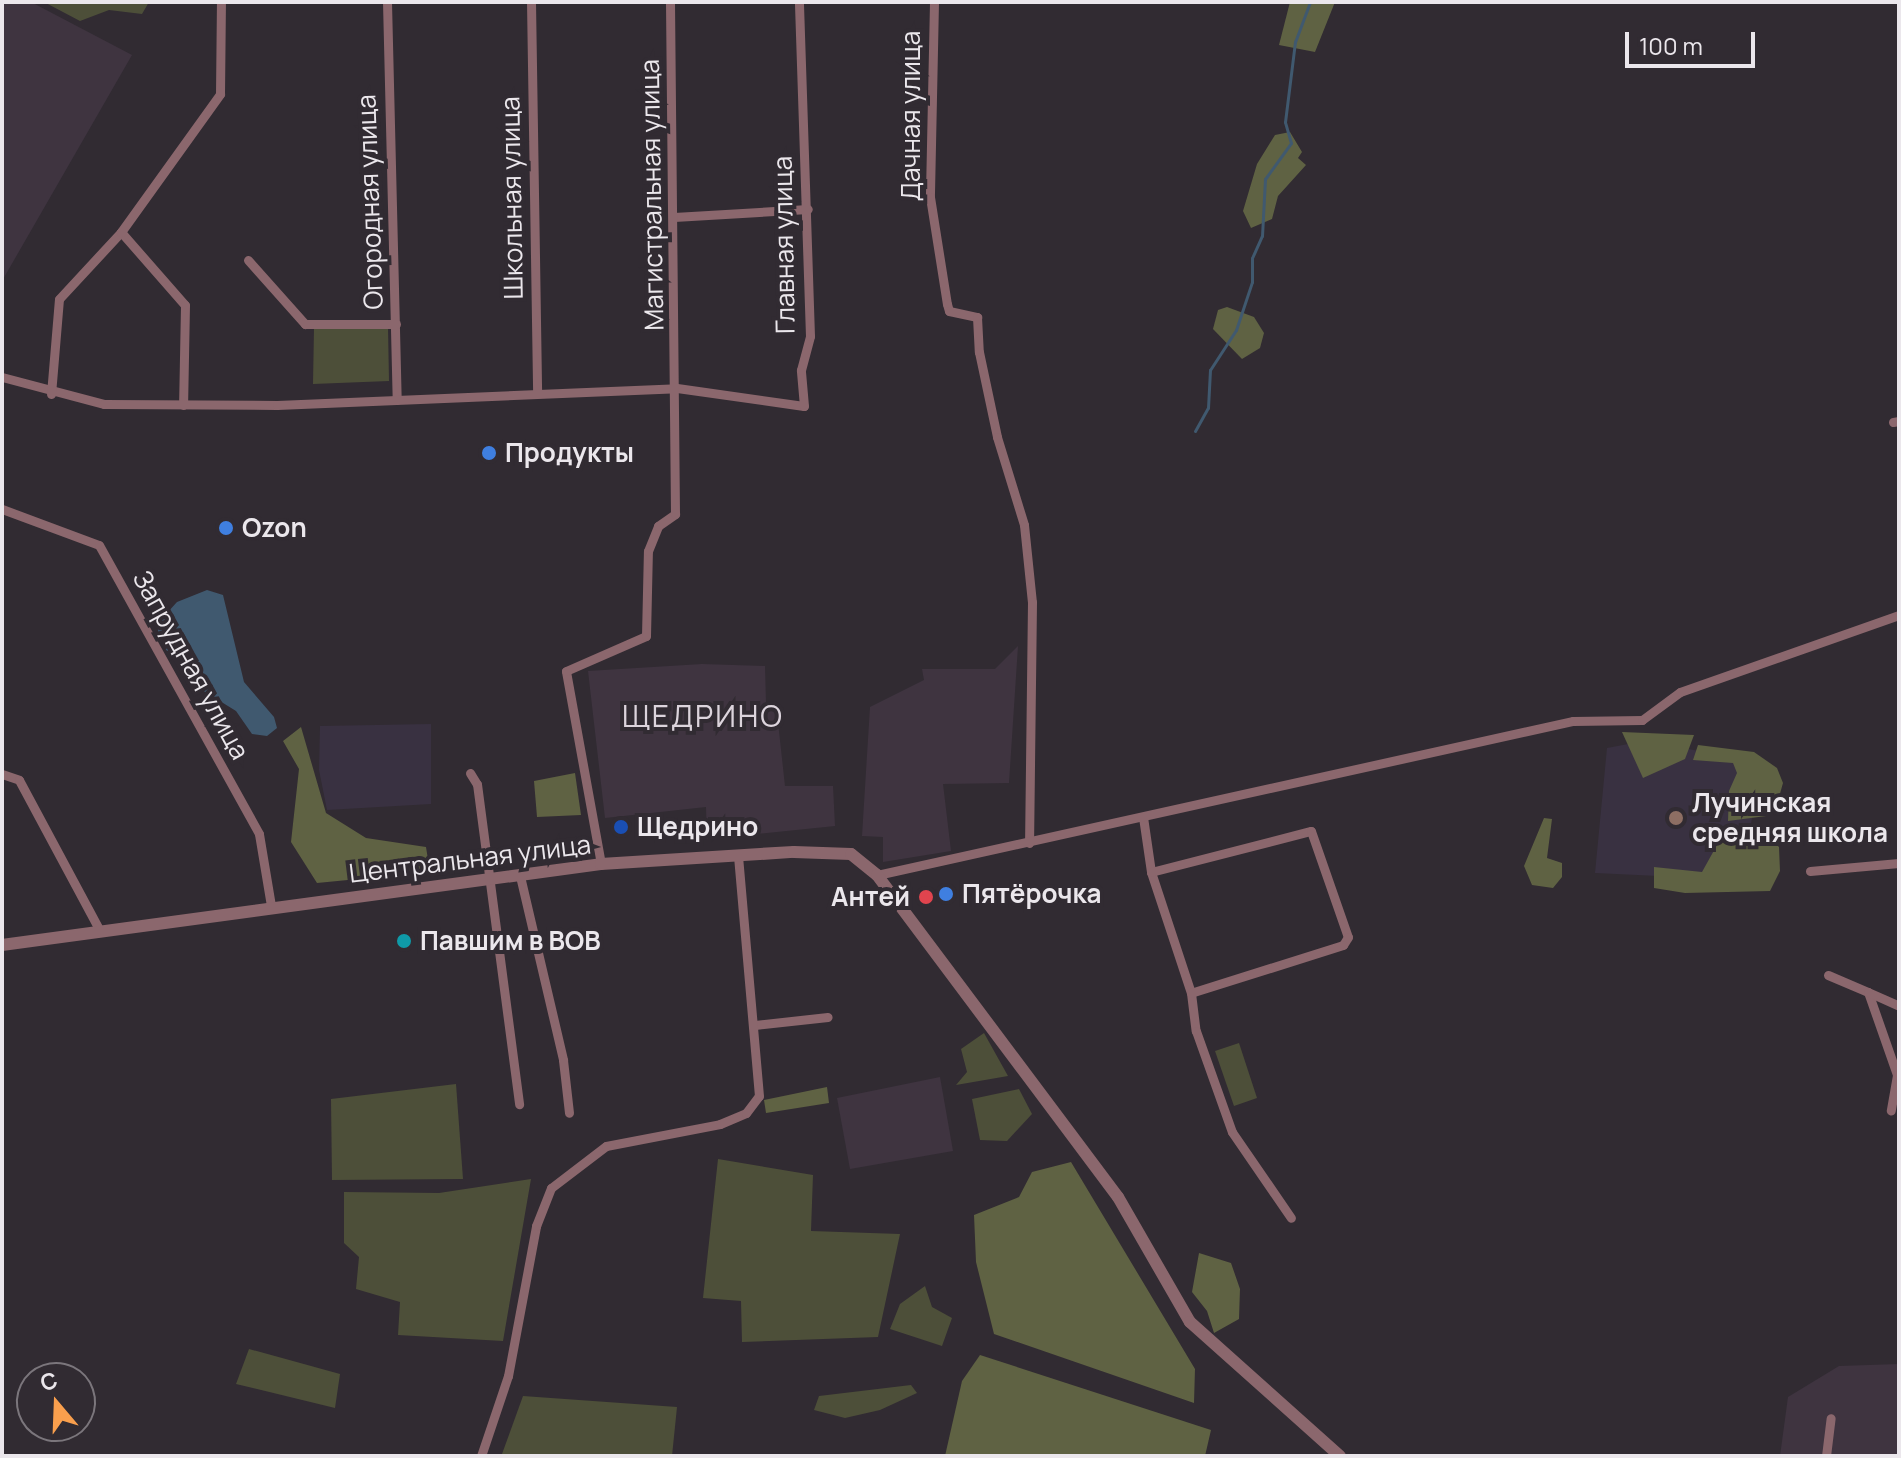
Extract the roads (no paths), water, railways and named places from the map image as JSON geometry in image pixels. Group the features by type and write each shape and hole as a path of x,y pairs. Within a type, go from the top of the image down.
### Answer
{"street":[{"path":"51,394 59,299 121,232 220,94 221,2"},
{"name":"Огородная улица","path":"387,2 397,400"},
{"name":"Школьная улица","path":"531,2 537,392"},
{"name":"Магистральная улица","path":"601,864 566,671 646,636 648,551 658,526 675,514 677,388 670,2"},
{"name":"Главная улица","path":"677,388 804,406 801,370 810,336 799,2"},
{"name":"Дачная улица","path":"934,2 930,197 949,311 977,317 979,352 999,444 1024,525 1032,602 1029,843"},
{"path":"674,217 808,209"},
{"path":"121,232 185,305 183,405"},
{"path":"248,260 305,324 396,324"},
{"path":"2,377 51,394 104,404 397,400 677,388"},
{"name":"Запрудная улица","path":"2,509 99,545 259,834 271,906"},
{"path":"877,875 1573,721 1642,720 1680,692 1899,615"},
{"path":"470,773 477,784 487,880 519,1104"},
{"path":"2,774 19,780 100,931"},
{"path":"1143,817 1151,872 1191,993 1196,1031 1232,1132 1291,1218"},
{"path":"1151,872 1311,831 1348,937 1343,945 1191,993"},
{"name":"Центральная улица","path":"2,945 271,906 601,864 738,856 851,854 877,875 1118,1197 1190,1322 1340,1456"},
{"path":"481,1456 508,1376 536,1226 551,1188 595,1151 720,1124 746,1113 759,1096 738,856"},
{"path":"1810,871 1899,863"},
{"path":"520,876 563,1060 569,1113"},
{"path":"1828,975 1899,1006"},
{"path":"1868,992 1897,1075 1891,1110"},
{"path":"755,1025 828,1017"},
{"path":"1826,1456 1831,1418"}],"water":[{"path":"207,590 223,595 244,682 274,717 277,728 267,736 252,734 236,711 194,685 160,642 157,624 177,602"}],"waterway":[{"path":"1195,431 1208,408 1210,370 1236,330 1252,282 1252,258 1262,236 1265,179 1291,143 1285,122 1295,42 1310,2"}],"place":[{"name":"Продукты","path":"489,453"},
{"name":"Ozon","path":"226,528"},
{"name":"Лучинская средняя школа","path":"1676,818"},
{"name":"Щедрино","path":"621,827"},
{"name":"Пятёрочка","path":"946,894"},
{"name":"Антей","path":"926,897"},
{"name":"Павшим в ВОВ","path":"404,941"}],"district":[{"name":"ЩЕДРИНО","path":"703,716"}]}
